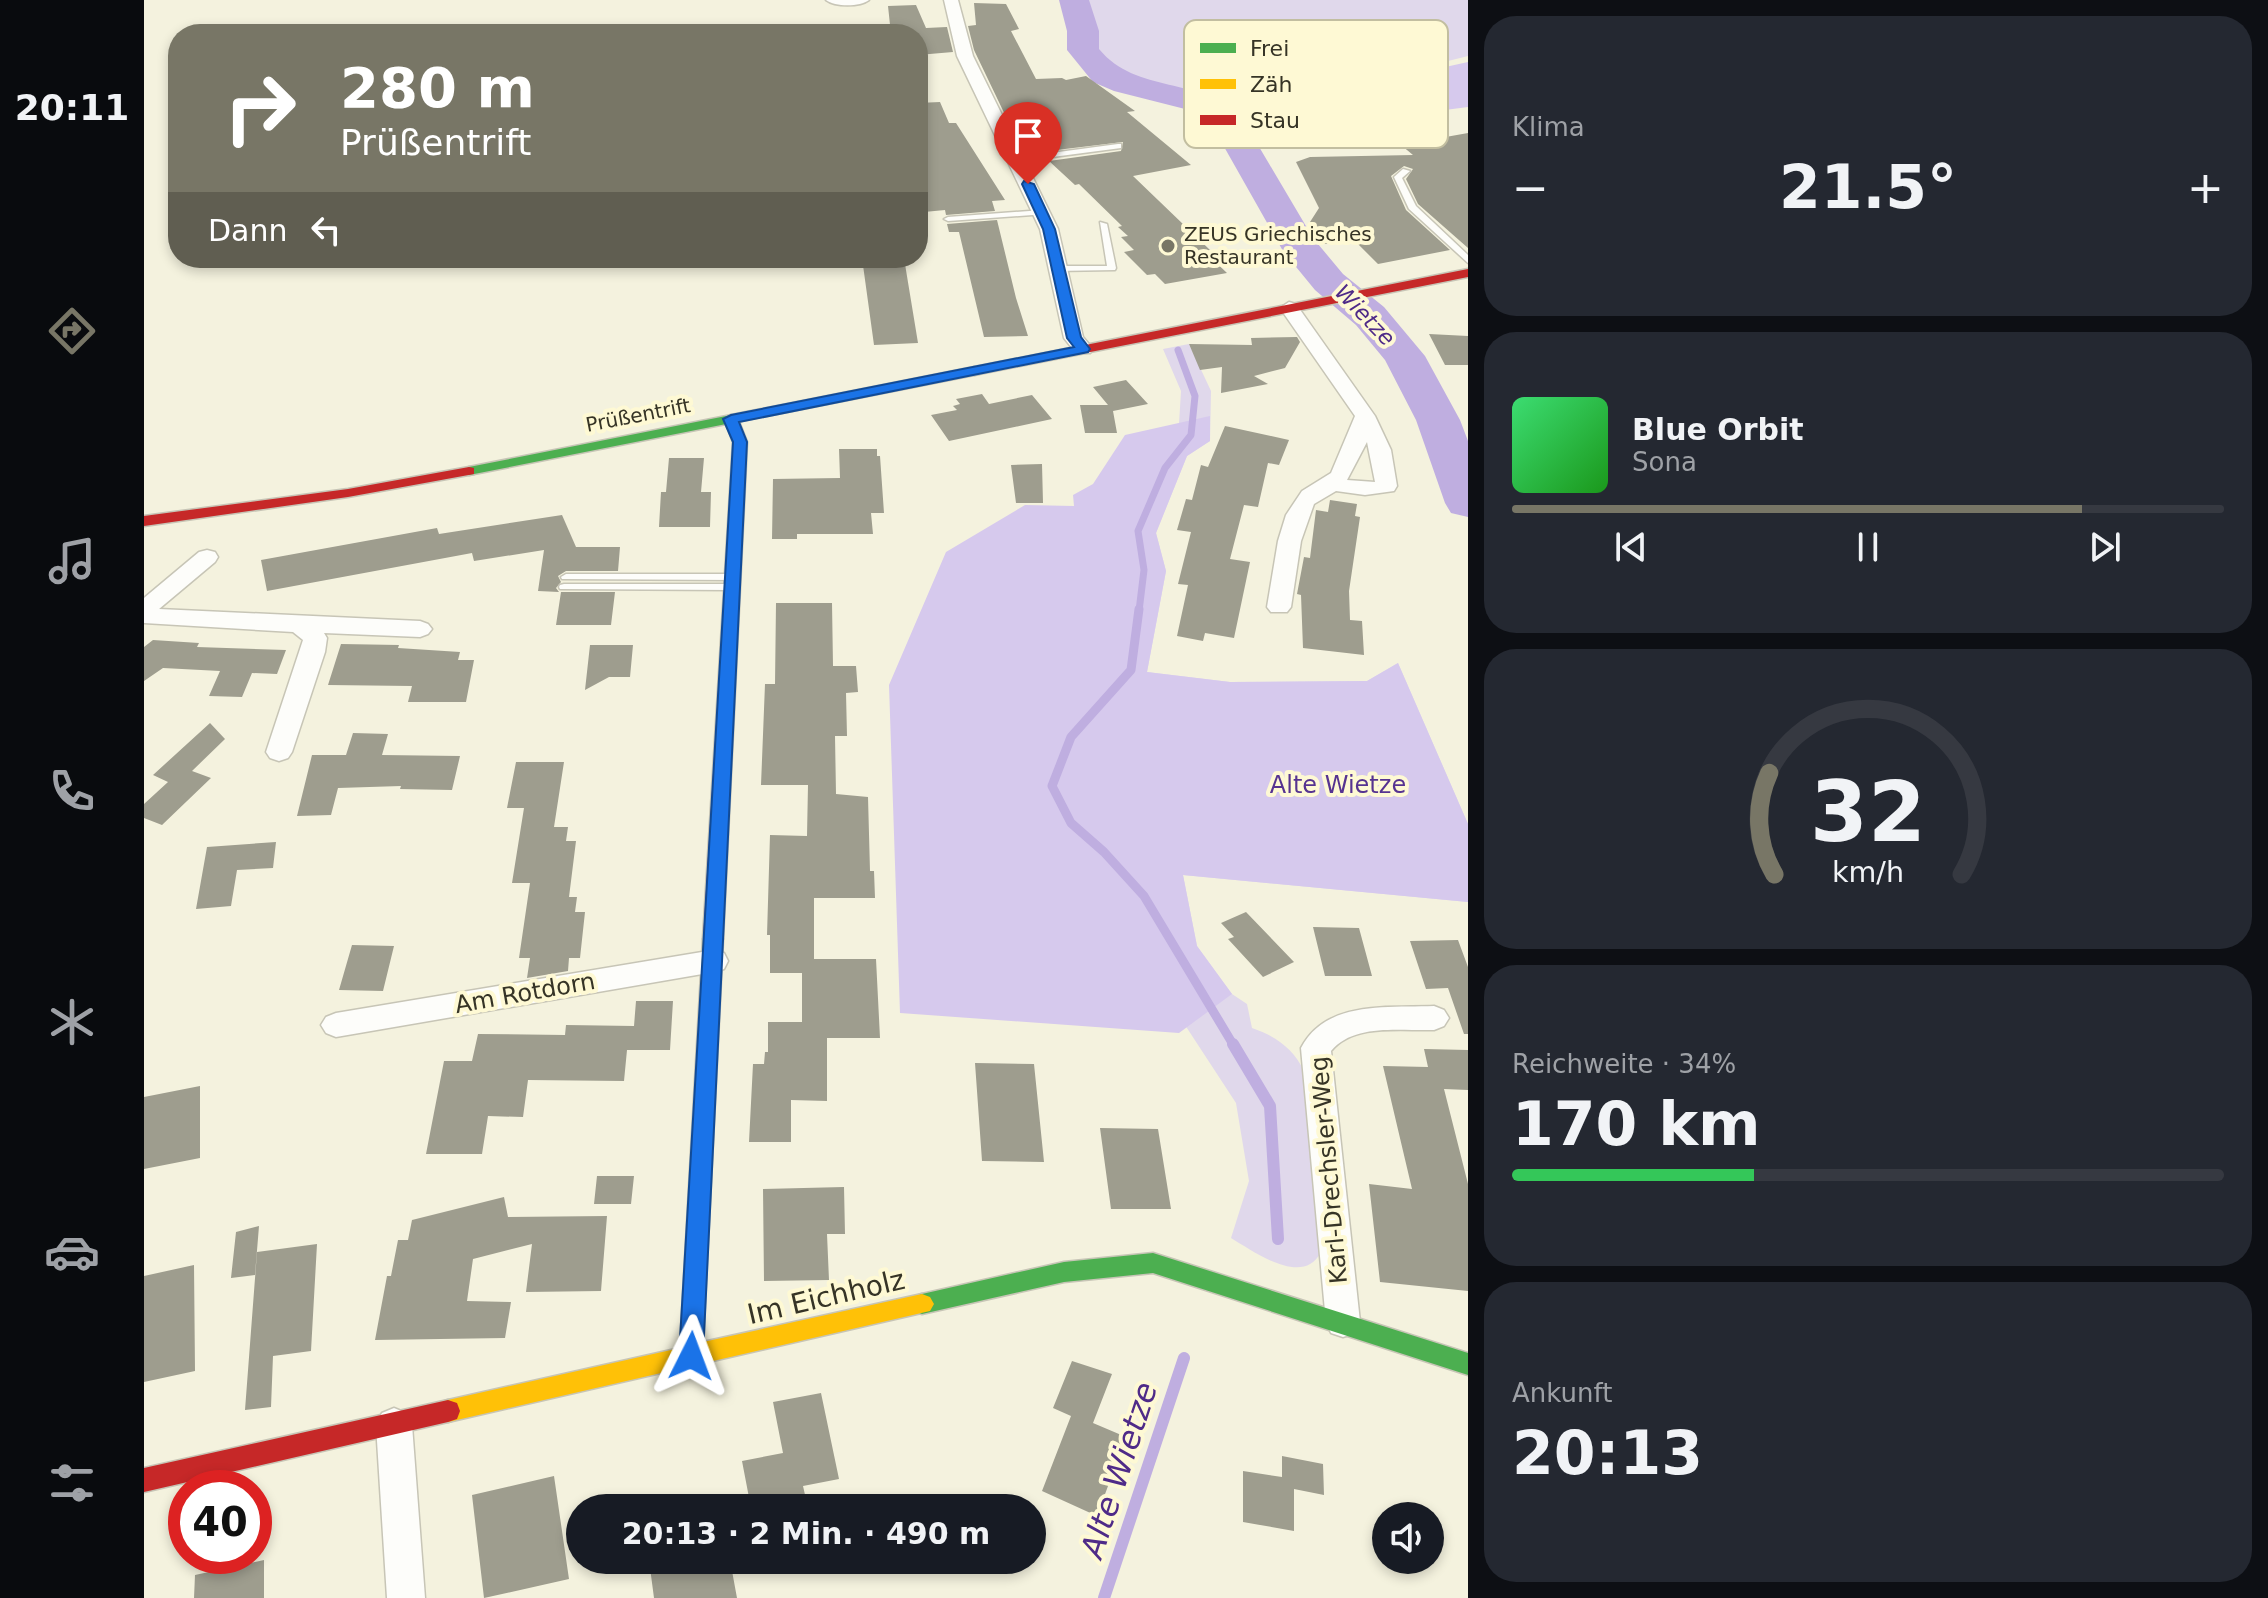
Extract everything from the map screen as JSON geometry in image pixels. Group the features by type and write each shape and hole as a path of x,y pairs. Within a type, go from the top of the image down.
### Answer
{"street":[{"path":"833,0 862,0"},
{"path":"951,0 965,56 1043,212 1074,338 1083,349"},
{"name":"Prüßentrift","path":"144,521 348,493 1468,273"},
{"path":"1289,308 1365,416 1381,450 1386,486 1371,490 1333,483"},
{"path":"1279,607 1293,534 1302,506 1314,491 1333,483 1355,447 1365,416"},
{"path":"691,1356 740,442 731,419"},
{"path":"144,613 207,557"},
{"path":"144,613 299,625 420,629"},
{"path":"279,752 313,652 315,638 299,625"},
{"name":"Am Rotdorn","path":"336,1025 714,961"},
{"name":"Karl-Drechsler-Weg","path":"1343,1322 1316,1048 1331,1030 1357,1021 1434,1018"},
{"name":"Im Eichholz","path":"144,1480 1064,1272 1153,1263 1468,1364"},
{"path":"394,1425 406,1598"}],"lane":[{"path":"1015,160 1118,146"},
{"path":"1406,171 1398,177 1412,207 1468,260"},
{"path":"948,219 1043,212"},
{"path":"1058,269 1112,268 1103,224"},
{"path":"565,582 733,582"}],"green space":[{"path":"1071,0 1468,0 1468,56 1448,61 1448,20 1184,20 1184,100 1102,77 1078,49 1079,25"},
{"path":"1468,62 1468,107 1448,110 1448,66"},
{"name":"Alte Wietze","path":"1189,344 1211,391 1210,441 1187,456 1156,533 1166,571 1147,672 1230,682 1367,681 1398,663 1468,824 1468,902 1183,875 1197,946 1232,994 1247,1004 1252,1028 1282,1044 1304,1071 1321,1252 1313,1262 1302,1267 1290,1267 1264,1258 1231,1238 1249,1181 1236,1103 1149,970 1054,716 1179,424 1181,391 1163,349"},
{"path":"1210,416 1210,441 1187,456 1156,533 1166,571 1147,672 1230,682 1367,681 1398,663 1468,824 1468,902 1183,875 1197,946 1232,994 1179,1033 900,1013 889,685 946,552 1025,505 1074,506 1073,495 1093,484 1125,435"}],"building":[{"path":"974,3 1006,4 1019,29 1011,31 1036,79 1066,80 1086,76 1135,111 1127,112 1191,165 1133,176 1210,250 1204,251 1227,273 1165,284 1155,274 1147,275 1124,252 1134,250 1121,237 1128,236 1118,227 1122,226 1079,184 1075,185 1049,161 1121,151 1123,142 1040,152 1008,121 974,50 968,26 976,25"},
{"path":"916,5 924,24 890,24 888,6"},
{"path":"947,27 953,52 928,54 928,28"},
{"path":"940,102 949,123 956,123 1005,200 992,201 995,211 946,215 945,210 928,212 928,103"},
{"path":"1468,133 1468,248 1418,204 1406,179 1413,169 1404,166 1391,176 1406,210 1450,250 1378,264 1356,242 1324,244 1310,222 1319,208 1296,162 1310,157 1413,155 1405,148 1448,148 1448,137"},
{"path":"997,220 1028,336 984,337 959,232 949,232 947,224"},
{"path":"863,268 906,268 918,343 874,345"},
{"path":"1429,334 1468,336 1468,365 1445,365"},
{"path":"1297,337 1300,342 1285,368 1254,376 1268,384 1221,393 1222,367 1200,370 1189,344 1252,345 1251,338"},
{"path":"1126,380 1148,404 1113,411 1117,433 1085,433 1080,405 1108,405 1093,387"},
{"path":"982,394 989,404 1032,395 1052,419 949,441 931,415 957,410 953,406 960,404 956,399"},
{"path":"1225,426 1289,440 1279,465 1268,463 1258,507 1244,505 1230,559 1250,562 1234,638 1205,633 1203,641 1177,636 1188,585 1178,584 1191,532 1177,530 1186,499 1192,500 1201,465 1208,467"},
{"path":"839,449 877,449 877,456 880,456 884,513 871,513 873,534 797,534 797,539 772,539 773,479 840,478"},
{"path":"669,458 704,458 701,492 711,492 710,527 659,527 661,492 666,492"},
{"path":"1042,464 1043,503 1016,503 1011,465"},
{"path":"1330,500 1357,504 1355,516 1360,517 1349,591 1350,620 1362,621 1364,655 1303,648 1301,595 1297,594 1304,557 1310,558 1316,510 1328,512"},
{"path":"562,515 576,547 620,547 618,571 566,571 558,576 561,582 556,588 559,592 538,591 544,550 474,561 472,553 267,591 261,560 437,528 439,534"},
{"path":"561,592 615,592 611,625 556,625"},
{"path":"776,603 832,603 833,666 856,666 858,692 846,693 847,736 835,736 836,794 868,797 870,871 874,871 875,898 814,898 814,959 876,959 880,1038 827,1038 827,1101 791,1100 791,1142 749,1142 753,1064 764,1064 765,1052 768,1052 768,1022 802,1022 802,973 770,973 770,935 767,935 770,835 807,836 808,785 761,785 765,684 775,684"},
{"path":"153,640 199,643 197,647 286,650 277,674 252,673 242,697 209,696 220,671 163,668 144,681 144,647"},
{"path":"341,644 399,645 398,648 460,652 458,660 474,660 466,702 408,702 412,686 328,685"},
{"path":"590,645 633,645 630,677 609,677 585,690"},
{"path":"210,723 225,739 192,771 211,778 162,825 144,818 144,804 168,782 153,775"},
{"path":"353,733 388,734 382,755 460,756 452,790 400,789 401,786 338,788 331,815 297,816 312,755 346,755"},
{"path":"516,762 564,762 554,827 568,827 566,841 576,841 569,897 577,897 575,912 585,912 580,958 569,958 568,971 527,978 530,958 519,958 530,883 512,883 524,808 507,808"},
{"path":"276,842 273,868 237,870 231,906 196,909 207,847"},
{"path":"1246,912 1294,962 1263,977 1228,939 1234,937 1221,923"},
{"path":"1313,927 1359,928 1372,976 1325,976"},
{"path":"1458,940 1468,967 1468,1034 1464,1034 1448,988 1426,989 1410,941"},
{"path":"352,945 394,946 383,991 339,990"},
{"path":"636,1001 673,1001 670,1050 627,1050 624,1081 528,1080 523,1117 488,1116 482,1154 426,1154 444,1061 472,1061 478,1034 565,1035 566,1025 634,1026"},
{"path":"1424,1049 1468,1050 1468,1090 1444,1089 1468,1184 1468,1291 1380,1282 1369,1184 1412,1189 1383,1066 1428,1067"},
{"path":"975,1063 1034,1064 1044,1162 982,1161"},
{"path":"200,1086 200,1158 144,1169 144,1097"},
{"path":"1100,1128 1158,1129 1171,1209 1111,1209"},
{"path":"597,1176 634,1176 631,1204 594,1204"},
{"path":"844,1187 845,1234 827,1234 829,1280 764,1281 763,1189"},
{"path":"504,1197 508,1217 607,1216 601,1291 526,1292 532,1244 473,1259 467,1301 511,1302 505,1338 375,1340 387,1276 391,1276 398,1240 408,1240 412,1220"},
{"path":"259,1226 255,1275 231,1278 236,1232"},
{"path":"317,1244 311,1351 273,1356 271,1407 245,1410 257,1252"},
{"path":"194,1265 195,1371 144,1382 144,1276"},
{"path":"1072,1361 1112,1374 1093,1423 1126,1437 1097,1516 1042,1491 1071,1416 1053,1408"},
{"path":"821,1393 839,1479 803,1486 805,1494 748,1494 742,1461 783,1453 773,1402"},
{"path":"1282,1456 1323,1464 1324,1495 1294,1489 1294,1531 1243,1522 1243,1471 1282,1477"},
{"path":"554,1476 569,1579 484,1598 472,1495"},
{"path":"264,1574 264,1598 194,1598 195,1575"},
{"path":"651,1574 733,1574 737,1598 654,1598"}],"waterway":[{"name":"Wietze","path":"1074,0 1083,31 1083,50 1105,75 1126,84 1184,97"},
{"name":"Wietze","path":"1241,148 1297,243 1329,282 1370,316 1404,356 1438,420 1468,503"},
{"name":"Alte Wietze","path":"1139,611 1144,570 1138,531 1165,468 1191,435 1195,396 1178,350"},
{"name":"Alte Wietze","path":"1139,609 1131,670 1071,737 1052,786 1071,823 1104,852 1144,896 1234,1046"},
{"name":"Alte Wietze","path":"1233,1044 1270,1106 1278,1239"},
{"name":"Alte Wietze","path":"1104,1598 1184,1358"}],"traffic: fast":[{"path":"469,471 974,371"},
{"path":"922,1304 1064,1272 1153,1263 1468,1364"}],"traffic: slow":[{"path":"691,1356 713,939"},
{"path":"448,1411 922,1304"}],"traffic: jam":[{"path":"974,371 1468,273"},
{"path":"713,939 740,442 731,419"},
{"path":"144,521 348,493 469,471"},
{"path":"144,1480 448,1411"}],"place":[{"name":"ZEUS Griechisches Restaurant","path":"1168,246"}],"route":[{"path":"691,1356 740,442 731,419 1083,349 1074,338 1049,229 1028,184"}]}
